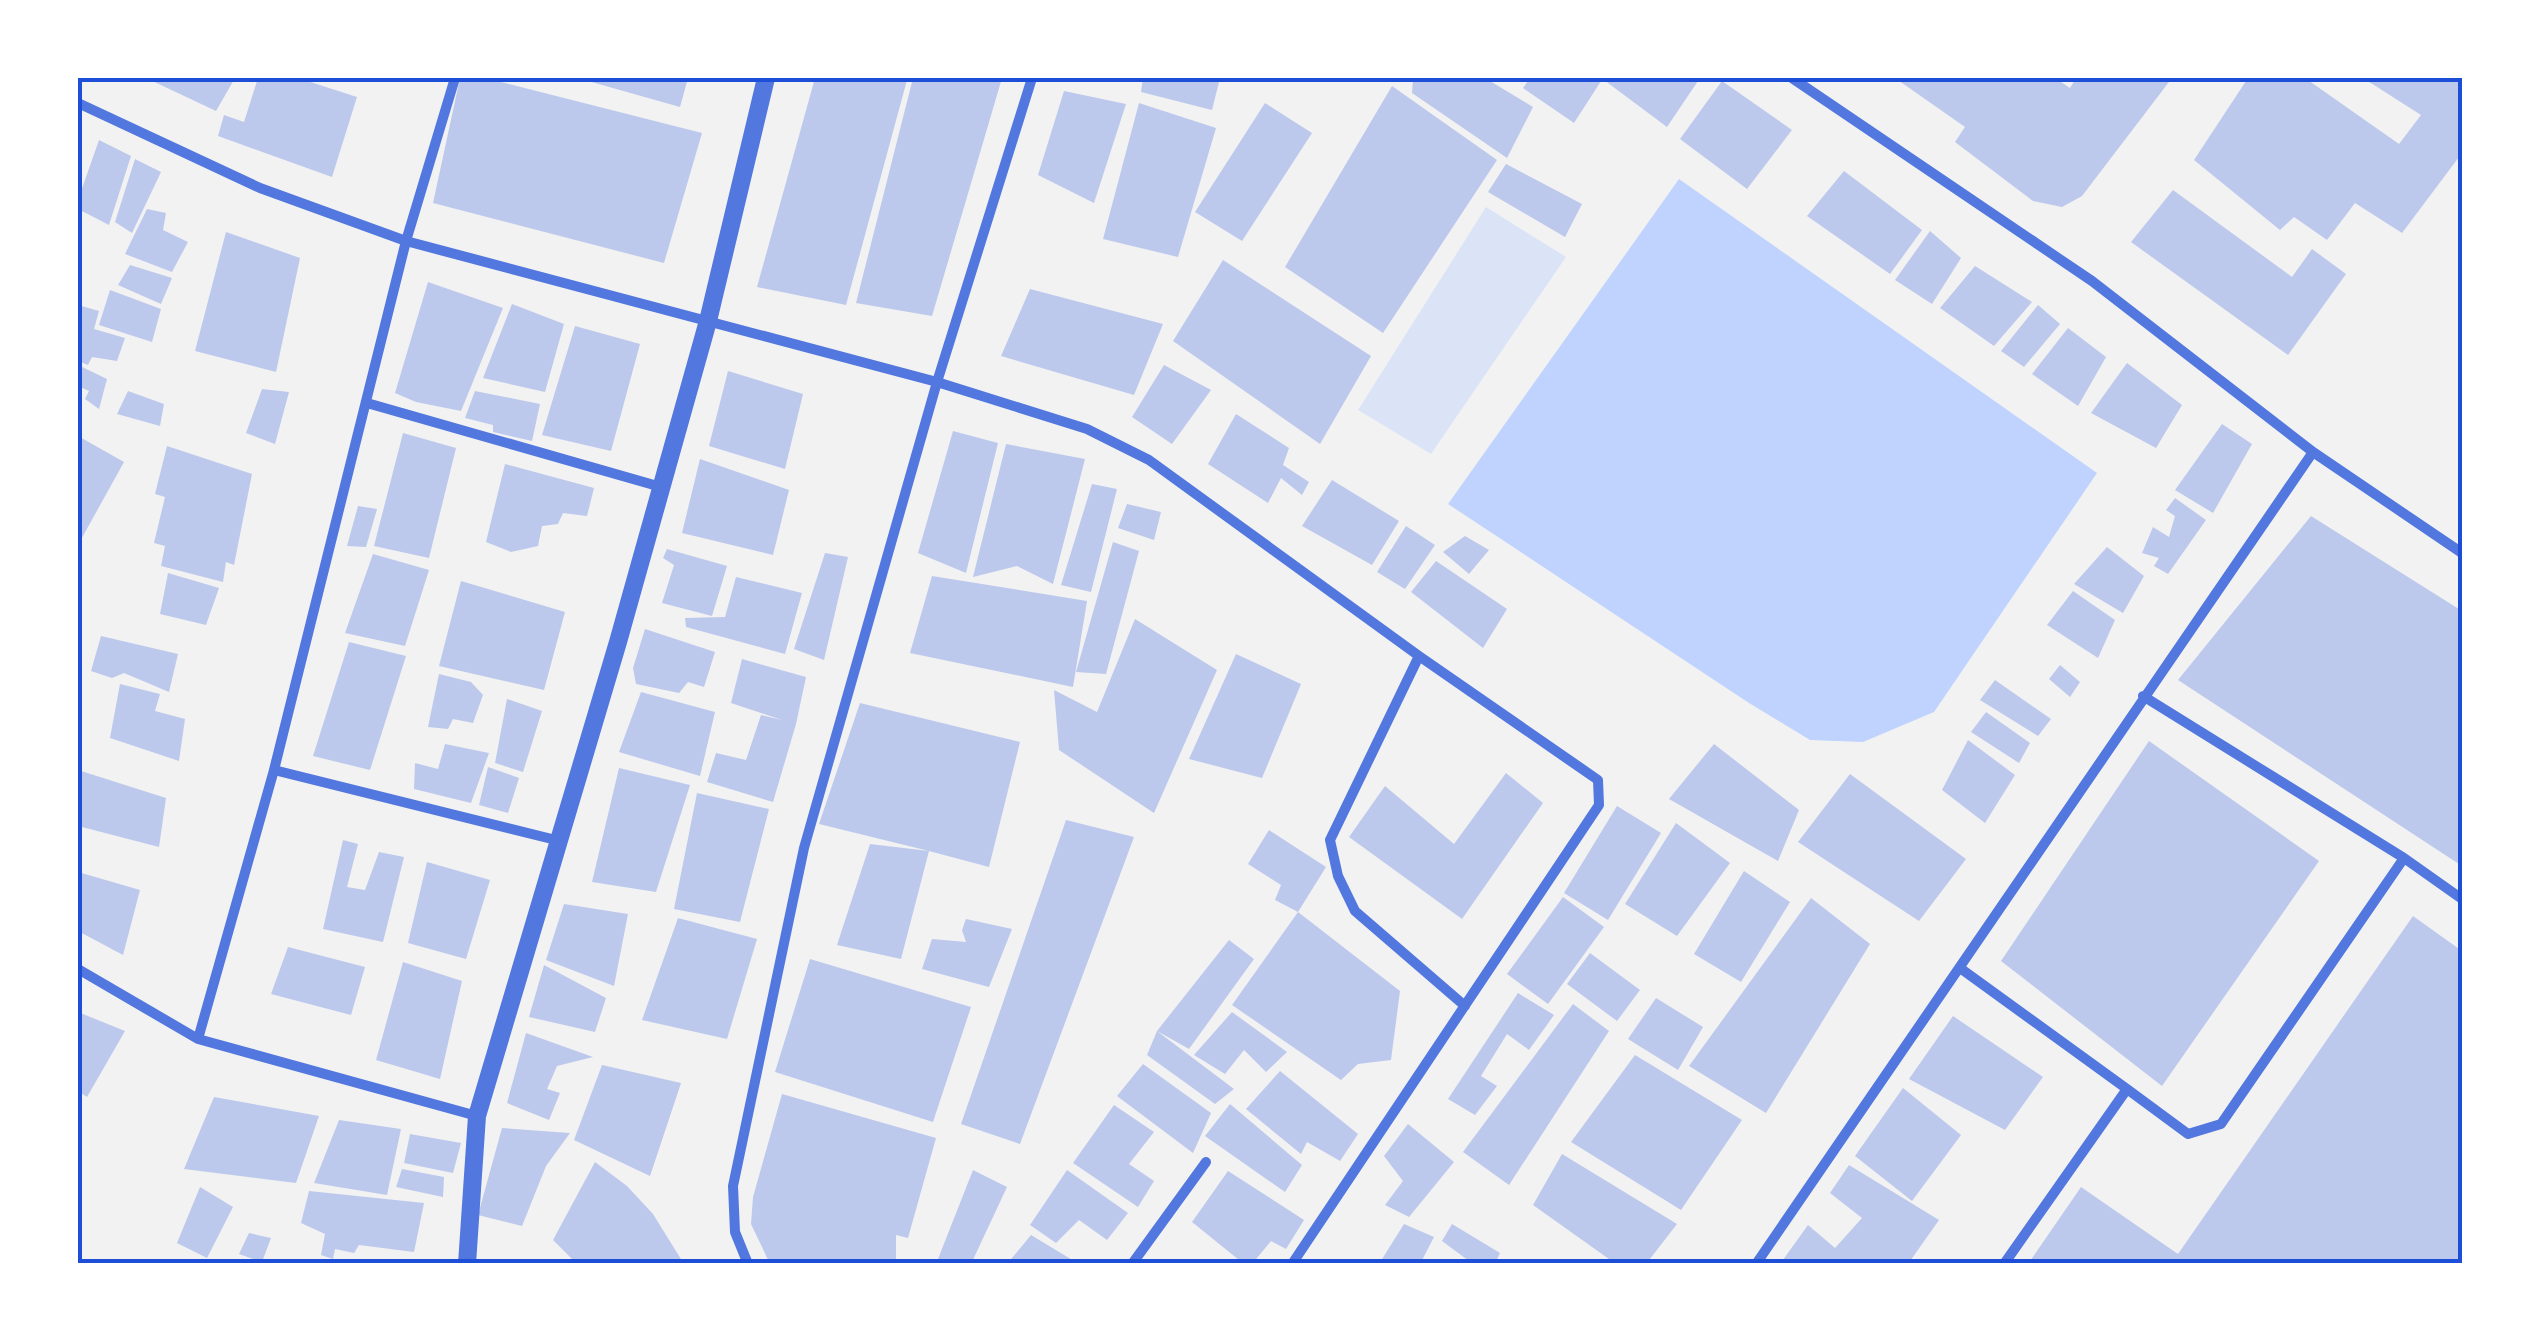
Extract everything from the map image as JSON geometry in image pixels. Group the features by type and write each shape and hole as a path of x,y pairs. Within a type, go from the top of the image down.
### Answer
{"street":[{"path":"198,1039 274,770 406,241 455,78"},
{"path":"468,1264 477,1116 708,322 766,78"},
{"path":"748,1264 735,1232 734,1186 804,848 936,382 1032,78"},
{"path":"1792,78 2092,280 2313,452 2462,553"},
{"path":"78,103 260,188 406,241 936,382 1087,429 1150,460 1419,656 1598,780 1599,804 1292,1264"},
{"path":"367,403 662,486"},
{"path":"1756,1264 2313,452"},
{"path":"1419,656 1330,840 1338,876 1354,912 1465,1006"},
{"path":"2143,696 2404,858 2462,899"},
{"path":"274,770 560,841"},
{"path":"1960,968 2188,1134 2221,1124 2404,858"},
{"path":"78,970 198,1039 477,1116"},
{"path":"2004,1264 2128,1089"},
{"path":"1132,1264 1206,1162"}],"shaded area":[{"path":"1486,207 1566,257 1431,454 1358,410"}],"water":[{"path":"1679,179 2097,473 1934,712 1863,742 1810,740 1448,504"}],"building":[{"path":"146,78 235,78 216,111"},
{"path":"258,78 298,78 357,97 332,177 218,136 224,115 244,122"},
{"path":"460,78 485,78 702,133 664,263 433,203"},
{"path":"688,78 680,107 588,81"},
{"path":"815,78 907,80 846,305 757,287"},
{"path":"913,78 1002,78 932,316 856,303"},
{"path":"1143,78 1220,78 1212,110 1141,92"},
{"path":"1413,78 1485,78 1533,107 1507,158 1412,93"},
{"path":"1530,78 1603,78 1574,123 1523,88"},
{"path":"1606,78 1700,78 1667,127"},
{"path":"1895,78 2055,78 2070,88 2076,78 2172,78 2082,196 2062,207 2033,201 1955,142 1965,127"},
{"path":"2248,78 2305,78 2399,144 2421,115 2363,78 2462,78 2462,153 2402,233 2355,203 2327,240 2294,217 2280,230 2194,160"},
{"path":"1722,81 1792,130 1747,189 1680,139"},
{"path":"1392,86 1497,160 1383,333 1285,267"},
{"path":"1064,91 1126,104 1094,203 1038,175"},
{"path":"1139,103 1216,128 1178,257 1103,239"},
{"path":"1265,103 1312,133 1242,241 1195,212"},
{"path":"99,140 131,156 109,225 78,209"},
{"path":"135,159 161,172 132,233 115,222"},
{"path":"1506,164 1582,204 1565,237 1488,192"},
{"path":"1844,171 1922,230 1890,274 1807,216"},
{"path":"2173,190 2292,277 2312,249 2346,274 2288,355 2131,242"},
{"path":"147,209 166,213 163,230 188,242 172,272 125,254"},
{"path":"1930,231 1961,258 1932,304 1895,280"},
{"path":"226,232 300,258 276,372 195,351"},
{"path":"1223,260 1371,356 1320,444 1173,341"},
{"path":"130,265 172,278 161,304 118,285"},
{"path":"1975,266 2032,302 1994,346 1940,308"},
{"path":"428,282 503,308 461,411 416,402 395,393"},
{"path":"1030,289 1163,324 1134,395 1001,356"},
{"path":"110,290 161,309 152,342 99,325"},
{"path":"512,304 564,324 545,392 483,378"},
{"path":"78,305 99,311 94,329 125,338 117,361 92,357 88,365 78,361"},
{"path":"2038,305 2060,324 2024,367 2001,351"},
{"path":"575,326 640,344 611,451 542,435"},
{"path":"2068,328 2106,357 2078,406 2032,374"},
{"path":"2127,363 2182,405 2156,448 2091,413"},
{"path":"78,365 107,379 99,409 85,399 89,391 78,386"},
{"path":"1164,365 1211,390 1172,444 1132,417"},
{"path":"728,371 803,394 785,469 709,446"},
{"path":"262,389 289,392 275,444 246,433"},
{"path":"128,391 164,404 160,426 117,414"},
{"path":"475,391 540,404 532,441 493,432 493,425 465,418"},
{"path":"1236,414 1289,448 1283,465 1309,482 1302,495 1281,478 1268,503 1208,464"},
{"path":"2222,424 2252,444 2213,513 2175,490"},
{"path":"953,431 998,443 966,573 918,553"},
{"path":"403,433 456,448 429,558 374,546"},
{"path":"78,436 124,462 78,545"},
{"path":"1006,444 1085,459 1053,584 1017,566 973,577"},
{"path":"167,446 252,474 234,565 226,562 223,582 161,566 165,546 154,543 165,497 155,494"},
{"path":"700,459 789,490 773,555 682,533"},
{"path":"505,464 594,488 587,516 563,513 558,524 542,526 538,546 511,552 486,542"},
{"path":"1332,480 1399,521 1372,565 1302,526"},
{"path":"1092,484 1117,489 1091,592 1061,585"},
{"path":"2175,498 2206,520 2168,574 2154,566 2159,558 2142,553 2153,527 2169,537 2175,516 2166,510"},
{"path":"1127,504 1161,512 1154,540 1118,528"},
{"path":"358,506 377,509 366,547 347,546"},
{"path":"2311,516 2462,611 2462,866 2178,680"},
{"path":"1406,526 1435,545 1405,589 1377,572"},
{"path":"1465,536 1489,550 1469,574 1443,552"},
{"path":"1113,542 1139,551 1106,674 1076,672"},
{"path":"2107,547 2144,576 2123,613 2074,584"},
{"path":"667,549 727,566 712,616 662,603 674,565 663,558"},
{"path":"825,553 848,557 824,660 794,649"},
{"path":"373,554 429,570 405,646 345,633"},
{"path":"1436,561 1507,609 1483,648 1411,592"},
{"path":"168,573 219,588 206,625 160,614"},
{"path":"932,576 1087,601 1073,687 910,653"},
{"path":"736,577 802,593 785,654 686,627 685,618 725,617"},
{"path":"461,581 565,612 544,690 439,666"},
{"path":"2073,591 2115,620 2098,658 2047,625"},
{"path":"1135,619 1217,670 1154,813 1059,750 1054,690 1097,712"},
{"path":"645,629 715,652 704,687 688,682 679,693 636,684 633,668"},
{"path":"101,636 178,654 169,692 124,673 112,678 91,671"},
{"path":"349,642 406,656 370,770 313,756"},
{"path":"1236,654 1301,684 1262,778 1189,759"},
{"path":"742,659 806,677 773,802 707,782 716,753 746,760 761,715 782,720 731,703"},
{"path":"2060,665 2080,682 2070,697 2049,679"},
{"path":"439,674 471,682 483,695 473,723 453,719 448,729 428,727"},
{"path":"1995,680 2051,719 2038,736 1980,700"},
{"path":"120,684 160,694 155,711 185,719 179,761 110,738"},
{"path":"641,692 715,712 700,776 619,752"},
{"path":"507,699 542,711 523,772 495,763"},
{"path":"860,703 1020,742 989,867 819,824"},
{"path":"1986,712 2030,743 2019,763 1971,732"},
{"path":"1968,740 2015,775 1985,823 1942,790"},
{"path":"2149,741 2319,861 2162,1086 2001,961"},
{"path":"445,744 489,753 471,803 414,789 415,763 438,769"},
{"path":"1714,744 1799,810 1778,861 1669,799"},
{"path":"488,767 519,778 508,813 479,805"},
{"path":"619,768 690,785 656,892 592,882"},
{"path":"78,770 166,798 159,847 78,826"},
{"path":"1506,773 1543,803 1462,919 1349,837 1385,786 1454,844"},
{"path":"1850,774 1966,859 1919,921 1798,842"},
{"path":"697,793 769,809 740,922 674,909"},
{"path":"1617,806 1661,833 1608,920 1564,893"},
{"path":"1066,820 1134,837 1020,1144 961,1124"},
{"path":"1676,823 1730,863 1677,936 1625,904"},
{"path":"1269,830 1326,867 1298,912 1275,900 1281,885 1248,864"},
{"path":"343,840 358,844 347,887 365,890 379,852 404,857 383,942 323,929"},
{"path":"870,844 929,851 901,959 837,945"},
{"path":"427,862 490,880 466,959 408,943"},
{"path":"1744,871 1790,902 1741,982 1694,954"},
{"path":"78,872 140,890 123,955 78,931"},
{"path":"1563,897 1604,927 1548,1004 1507,974"},
{"path":"1811,898 1870,944 1766,1113 1689,1066"},
{"path":"564,904 628,914 614,986 546,960"},
{"path":"1298,912 1400,991 1391,1060 1358,1064 1341,1080 1232,1005"},
{"path":"2413,916 2462,951 2462,1264 2028,1264 2081,1187 2178,1254"},
{"path":"678,918 757,939 727,1039 642,1020"},
{"path":"966,919 1012,929 989,987 922,969 932,939 966,942 962,930"},
{"path":"1229,940 1254,959 1189,1049 1157,1031"},
{"path":"288,947 365,967 351,1015 271,994"},
{"path":"1590,953 1640,990 1617,1021 1567,984"},
{"path":"810,959 971,1007 933,1122 775,1072"},
{"path":"403,962 462,981 440,1079 376,1060"},
{"path":"544,965 606,998 595,1032 529,1017"},
{"path":"1518,993 1554,1015 1529,1050 1507,1034 1481,1076 1497,1086 1475,1115 1448,1099"},
{"path":"1656,998 1703,1027 1678,1070 1628,1039"},
{"path":"1573,1004 1609,1031 1509,1185 1463,1152"},
{"path":"78,1012 125,1031 87,1097 78,1091"},
{"path":"1232,1012 1287,1052 1266,1072 1244,1050 1225,1074 1194,1055"},
{"path":"1953,1016 2043,1077 2005,1130 1909,1079"},
{"path":"1157,1031 1234,1089 1215,1104 1147,1055"},
{"path":"526,1033 593,1057 557,1066 547,1089 560,1093 549,1120 507,1103"},
{"path":"1635,1055 1742,1120 1681,1210 1571,1142"},
{"path":"1143,1064 1211,1113 1193,1153 1117,1096"},
{"path":"602,1065 681,1083 650,1176 574,1140"},
{"path":"1280,1071 1358,1134 1340,1161 1307,1142 1301,1154 1246,1109"},
{"path":"1903,1088 1961,1135 1912,1201 1855,1156"},
{"path":"782,1094 936,1138 908,1238 896,1235 896,1264 770,1264 751,1224 753,1197"},
{"path":"214,1097 319,1116 296,1183 184,1169"},
{"path":"1230,1104 1302,1165 1285,1192 1205,1136"},
{"path":"1114,1105 1154,1132 1129,1164 1154,1181 1138,1207 1073,1163"},
{"path":"339,1120 401,1129 387,1195 314,1183"},
{"path":"1408,1124 1454,1162 1409,1217 1385,1205 1403,1181 1384,1156"},
{"path":"502,1128 570,1133 546,1166 522,1226 478,1215"},
{"path":"410,1134 461,1143 453,1173 404,1163"},
{"path":"1562,1154 1677,1224 1646,1264 1616,1264 1533,1205"},
{"path":"595,1162 627,1186 653,1214 684,1264 577,1264 553,1240"},
{"path":"1849,1165 1939,1220 1908,1264 1780,1264 1808,1225 1835,1248 1862,1218 1830,1193"},
{"path":"402,1169 444,1177 443,1197 396,1187"},
{"path":"973,1170 1007,1187 971,1264 936,1264"},
{"path":"1067,1170 1128,1213 1107,1240 1079,1220 1056,1243 1030,1225"},
{"path":"1228,1171 1304,1220 1286,1249 1271,1241 1252,1264 1244,1264 1192,1222"},
{"path":"200,1187 233,1207 207,1258 177,1243"},
{"path":"309,1191 424,1203 414,1252 359,1245 354,1253 335,1249 333,1259 321,1255 325,1234 301,1223"},
{"path":"1404,1224 1434,1237 1420,1264 1379,1264"},
{"path":"1452,1224 1500,1253 1495,1264 1473,1264 1442,1241"},
{"path":"249,1233 271,1238 262,1262 239,1254"},
{"path":"1031,1235 1079,1264 1007,1264"}]}
